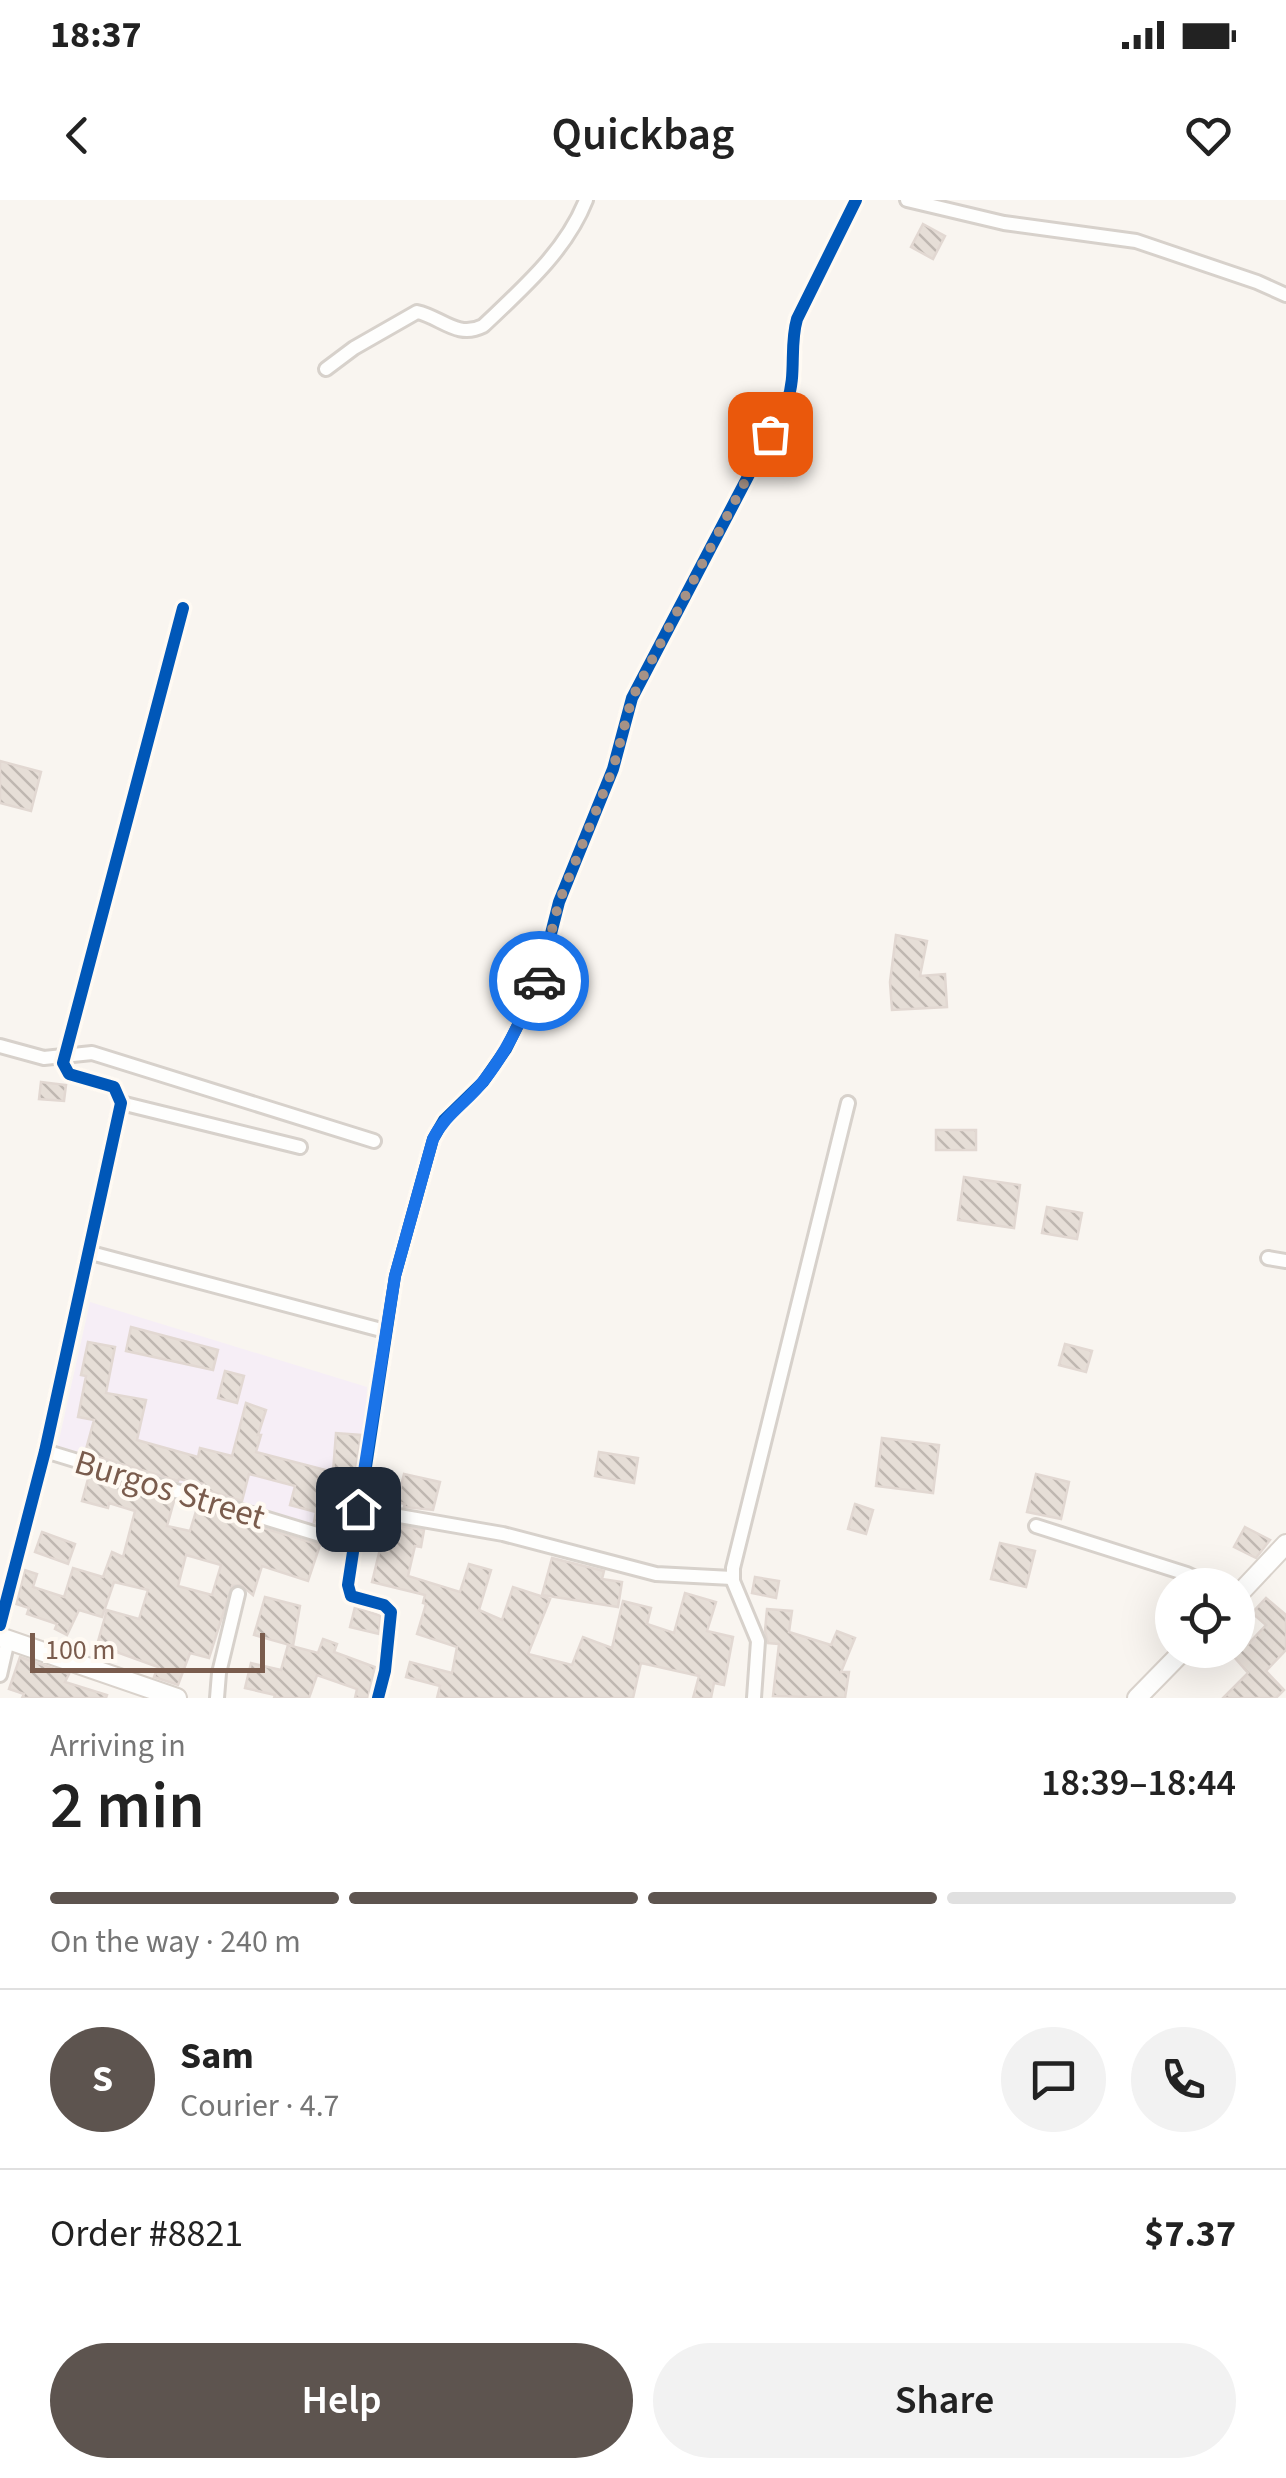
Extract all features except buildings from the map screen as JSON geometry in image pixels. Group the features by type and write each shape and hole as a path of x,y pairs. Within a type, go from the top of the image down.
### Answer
{"street":[{"path":"326,369 417,312 458,330 478,328 554,253 586,200"},
{"path":"378,1698 386,1671 391,1612 384,1605 353,1597 348,1592 395,1276 433,1139 444,1120 483,1082 506,1049 539,981 559,902 613,769 632,698 786,402 797,318 856,200"},
{"path":"907,200 1004,223 1136,240 1286,295"},
{"path":"0,1674 3,1634 91,1254 121,1103 114,1087 67,1073 63,1067 65,1055 183,608"},
{"path":"0,1046 44,1058 92,1054 374,1141"},
{"path":"121,1103 300,1147"},
{"path":"754,1698 758,1641 732,1578 848,1103"},
{"path":"91,1254 386,1331"},
{"path":"1268,1258 1286,1261"},
{"name":"Burgos Street","path":"45,1450 353,1545"},
{"path":"358,1509 502,1534 656,1574 732,1578"},
{"path":"1036,1526 1168,1568"},
{"path":"1255,1577 1286,1544"},
{"path":"217,1698 238,1594"},
{"path":"3,1634 178,1698"},
{"path":"1136,1698 1166,1668"}],"shaded area":[{"path":"90,1302 367,1387 365,1446 350,1541 57,1449"}],"cycle path":[{"path":"378,1698 391,1612 384,1605 351,1596 348,1585 395,1276 433,1139 444,1120 483,1082 506,1049 539,981 559,902 613,769 632,698 787,402 797,319 856,200"},
{"path":"0,1625 45,1451 121,1103 114,1087 69,1074 63,1063 183,608"}],"way so far":[{"path":"539,981 559,902 613,769 632,698 770,434"}],"route":[{"path":"358,1509 395,1276 433,1139 444,1120 483,1082 506,1049 539,981"}]}
